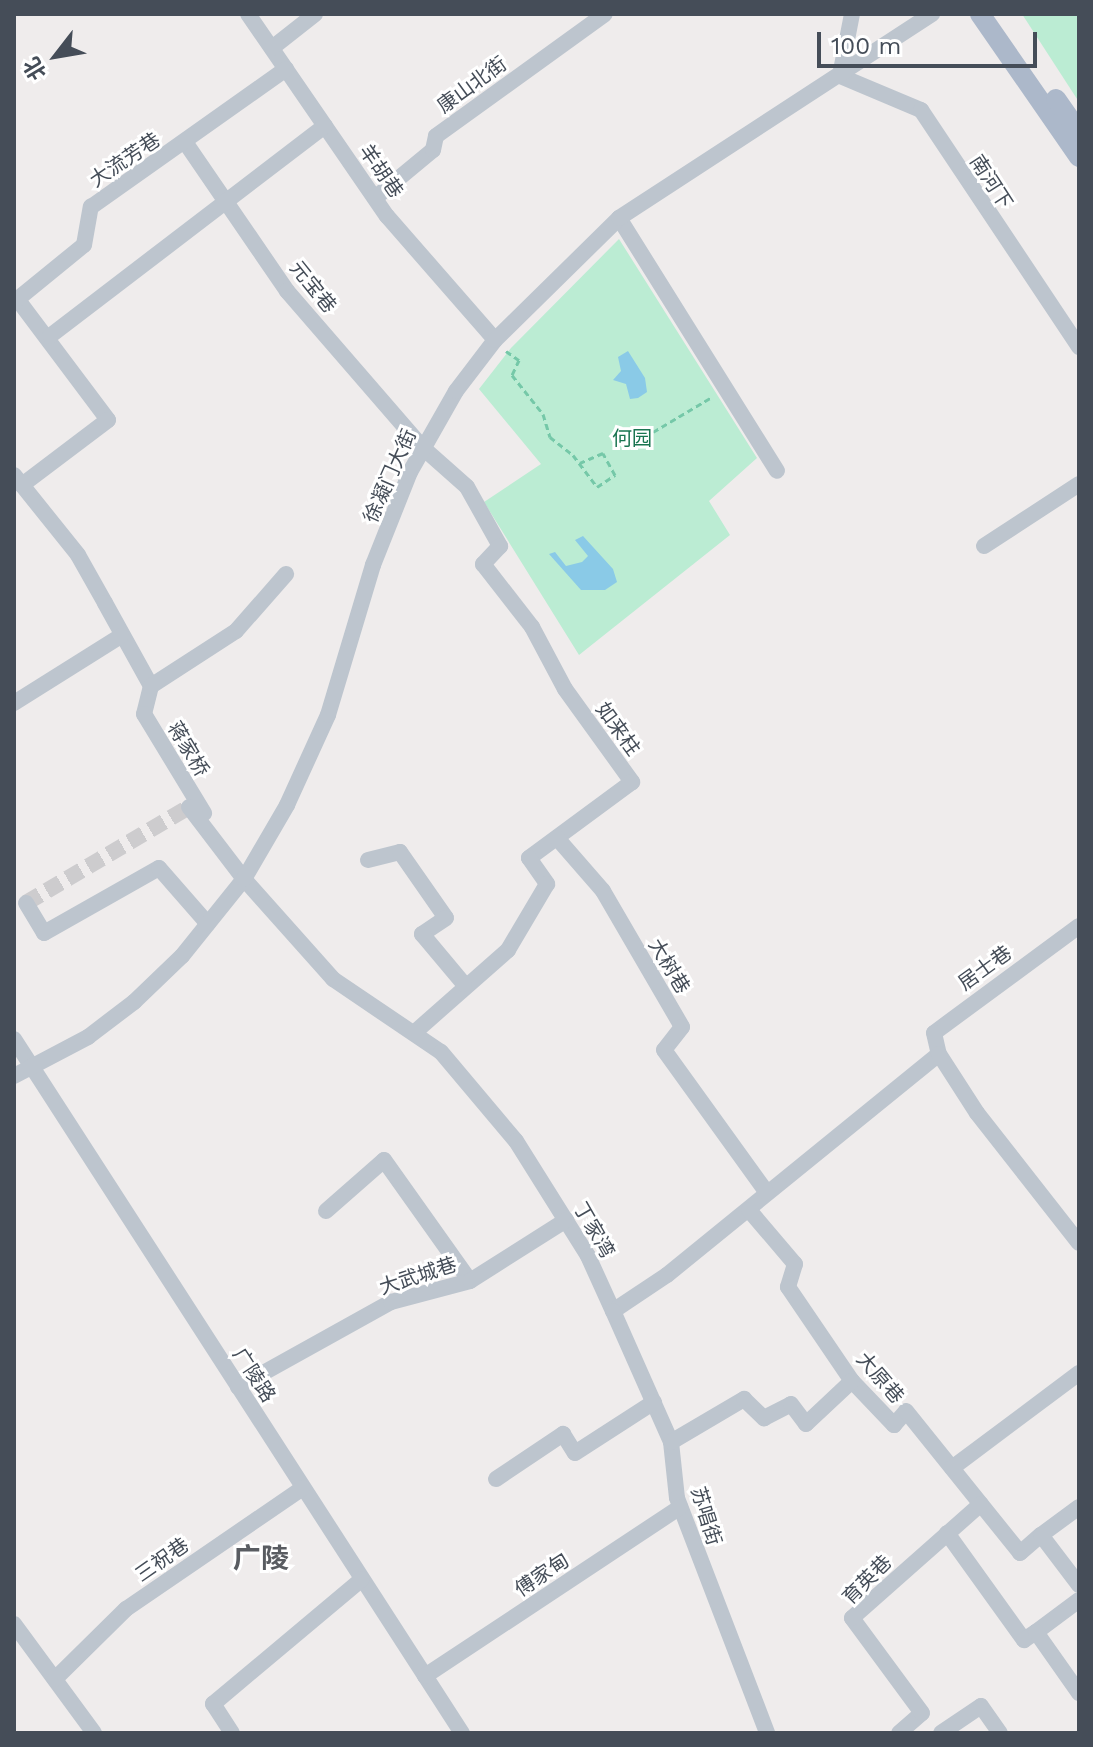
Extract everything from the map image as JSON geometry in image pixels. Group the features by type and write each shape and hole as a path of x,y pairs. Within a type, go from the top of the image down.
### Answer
{"main road":[{"path":"980,14 1079,157"},
{"path":"995,14 1079,132"}],"street":[{"name":"羊胡巷","path":"248,14 375,198 495,340"},
{"path":"272,48 315,14"},
{"name":"康山北街","path":"375,198 433,150 436,136 605,14"},
{"path":"840,76 852,14"},
{"name":"徐凝门大街","path":"14,1076 88,1037 134,1002 208,924 244,879 287,805 328,715 373,565 422,447 495,340 619,218 932,14"},
{"name":"大流芳巷","path":"16,301 84,245 91,207 286,69"},
{"name":"南河下","path":"840,76 921,110 1079,347"},
{"path":"50,336 325,126"},
{"name":"元宝巷","path":"185,142 287,291 422,447"},
{"path":"619,218 777,471"},
{"path":"16,301 50,336 108,420 18,480 78,555 151,686 236,631 286,574"},
{"name":"如来柱","path":"414,1033 464,984 508,950 547,884 529,858 632,782 565,689 532,627 483,564 500,546 467,487 422,447"},
{"path":"984,546 1079,484"},
{"path":"14,703 121,636"},
{"name":"蒋家桥","path":"151,686 144,714 244,879"},
{"path":"189,807 244,879"},
{"name":"大树巷","path":"557,838 603,891 682,1027 664,1050 767,1193"},
{"path":"368,860 400,852 446,918 422,934 464,984"},
{"path":"26,903 44,933 159,868 208,924"},
{"name":"丁家湾","path":"244,879 333,979 441,1052 516,1141 566,1220 613,1311"},
{"name":"居士巷","path":"939,1054 934,1033 1079,926"},
{"name":"广陵路","path":"14,1039 462,1733"},
{"path":"613,1311 749,1210 939,1054 977,1113 1079,1243"},
{"path":"326,1211 384,1160 470,1281"},
{"name":"大原巷","path":"749,1210 795,1264 788,1287 852,1381 894,1425 906,1411 1020,1553 1041,1535"},
{"name":"大武城巷","path":"238,1387 391,1302 470,1281 566,1220"},
{"name":"苏唱街","path":"613,1311 671,1442 680,1507 767,1733"},
{"path":"952,1468 1079,1373"},
{"path":"671,1442 744,1399 764,1418 791,1404 806,1424 852,1381"},
{"path":"496,1479 563,1434 575,1453 654,1402"},
{"name":"三祝巷","path":"55,1679 126,1609 303,1488"},
{"name":"育英巷","path":"899,1733 922,1713 852,1618 981,1504"},
{"name":"傅家甸","path":"425,1676 680,1507"},
{"path":"1079,1507 1041,1535 1079,1585"},
{"path":"947,1533 1024,1640 1079,1600"},
{"path":"232,1733 213,1704 362,1579"},
{"path":"14,1624 94,1733"},
{"path":"1036,1632 1079,1693"},
{"path":"941,1733 981,1706 1000,1733"}],"path":[{"path":"507,353 519,360 512,375 543,414 550,437 580,463 597,487 615,475 603,453 580,463"},
{"path":"653,432 726,390"}],"green space":[{"path":"1022,14 1079,14 1079,102"},
{"name":"何园","path":"619,239 757,458 709,501 730,535 579,655 484,502 541,464 479,389 511,348"}],"water":[{"path":"628,351 645,378 647,392 638,398 630,399 626,384 613,380 621,371 618,357"},
{"path":"583,536 613,569 617,582 605,590 581,590 549,554 555,552 566,566 582,562 588,556 575,540"}],"tunnel":[{"path":"26,903 189,807"}],"district":[{"name":"广陵","path":"261,1559"}]}
